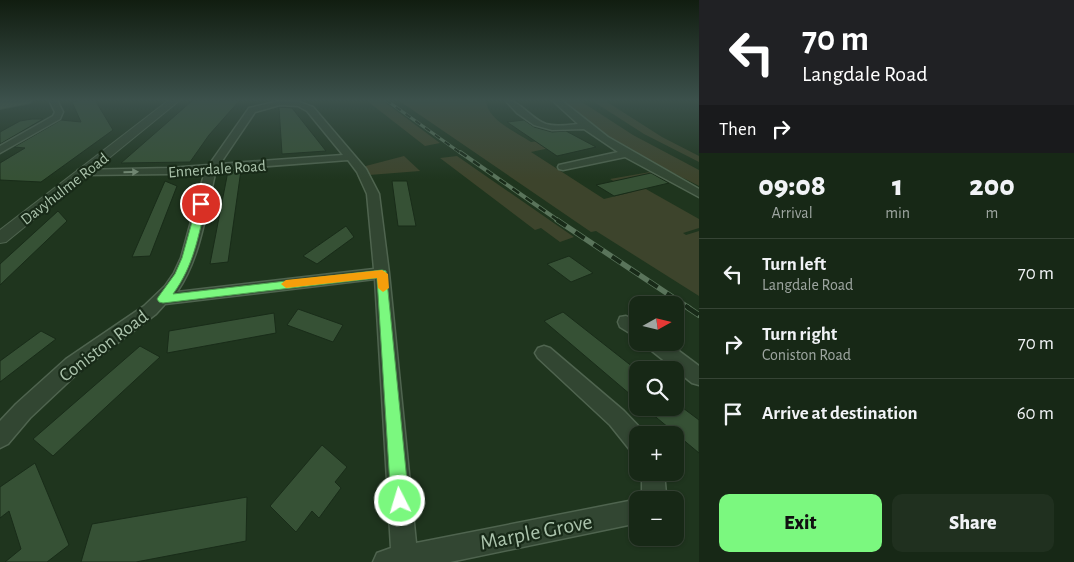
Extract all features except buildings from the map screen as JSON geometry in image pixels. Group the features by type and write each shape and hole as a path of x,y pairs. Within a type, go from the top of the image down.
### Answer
{"street":[{"path":"0,150 40,126"},
{"name":"Davyhulme Road","path":"0,238 141,126"},
{"name":"Coniston Road","path":"0,437 23,411 74,364 163,299 180,275 188,258 211,169 241,126"},
{"path":"324,126 368,182 373,194 382,274 399,561"},
{"path":"543,126 578,126"},
{"path":"588,126 628,153 699,194"},
{"path":"562,167 628,153"},
{"name":"Ennerdale Road","path":"82,172 211,169 350,158"},
{"path":"578,164 588,170"},
{"path":"163,299 382,274"},
{"path":"667,351 695,369"},
{"path":"544,353 616,418 629,432"},
{"name":"Marple Grove","path":"399,561 629,512"}],"green space":[{"path":"400,126 417,126 440,143 425,146"},
{"path":"436,126 505,126 531,142 538,141 559,146 531,152 604,199 632,192 610,179 650,172 661,178 637,184 699,219 699,228 683,233 686,235 699,231 699,296 596,231 591,232"},
{"path":"593,126 619,126 699,170 699,186 646,158"},
{"path":"632,126 645,126 699,156 699,162"},
{"path":"404,156 420,171 369,175 362,167"},
{"path":"457,156 574,237 560,242 541,228 535,230 440,158"}],"railway":[{"path":"423,126 462,154"},
{"path":"460,152 559,221"},
{"path":"557,220 689,308"},
{"path":"687,307 699,315"}],"slow traffic":[{"path":"286,284 329,278 382,274 383,288"}],"route":[{"path":"201,204 188,258 180,275 163,299 329,278 382,274 400,501"}]}
